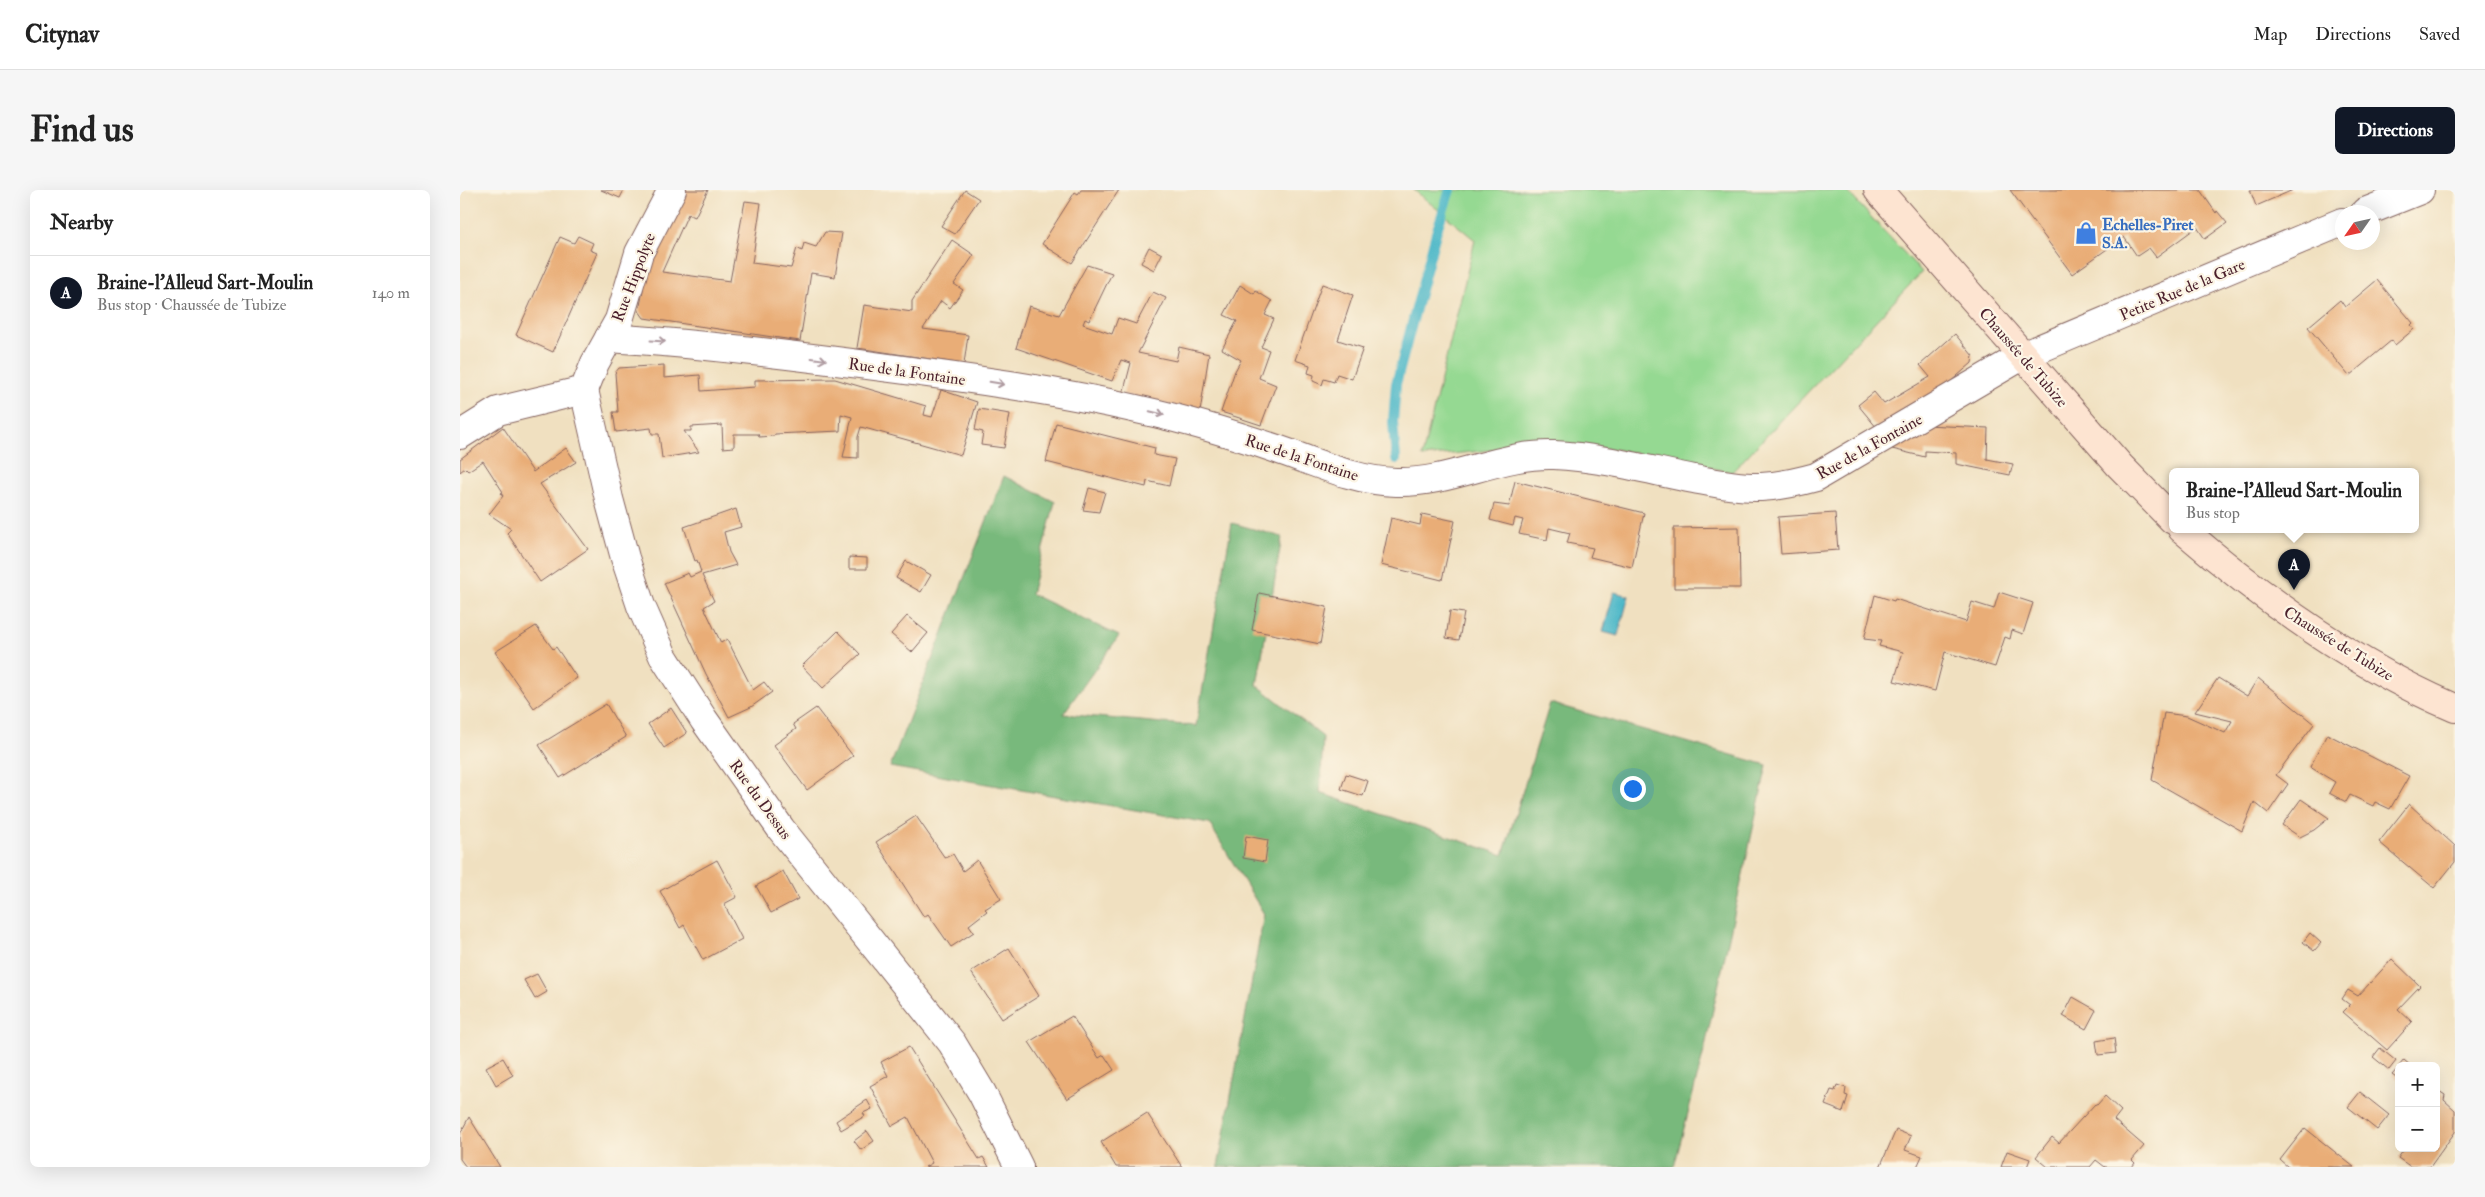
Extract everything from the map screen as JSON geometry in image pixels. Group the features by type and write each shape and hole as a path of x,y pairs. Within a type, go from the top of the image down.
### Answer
{"main road":[{"name":"Chaussée de Tubize","path":"1878,190 2120,466 2169,516"},
{"name":"Chaussée de Tubize","path":"2187,533 2231,571 2285,610 2390,676 2455,708"}],"street":[{"name":"Rue Hippolyte","path":"609,338 618,320 639,253 672,190"},
{"path":"2380,206 2420,190"},
{"name":"Petite Rue de la Gare","path":"2022,356 2335,225"},
{"name":"Rue de la Fontaine","path":"609,338 694,344 805,357 980,381 1104,401 1166,415 1251,440 1351,474 1396,482 1432,478 1510,461 1552,455 1604,462 1721,484 1759,487 1792,483 1816,477 2022,356"},
{"path":"460,435 498,410 584,390 595,363 609,338"},
{"name":"Rue du Dessus","path":"584,390 609,499 625,558 641,606 663,656 704,720 781,828 952,1043 982,1093 1019,1167"}],"green space":[{"path":"1414,190 1846,190 1922,272 1732,472 1614,449 1553,444 1422,457 1475,240"},
{"path":"1004,476 1055,502 1031,594 1119,636 1063,714 1196,726 1232,523 1282,537 1257,685 1323,737 1320,793 1503,855 1550,703 1767,765 1704,1051 1674,1167 1218,1167 1264,914 1209,823 890,767"}],"water":[{"path":"1614,592 1629,596 1618,636 1603,632"}],"building":[{"path":"601,190 624,190 620,198"},
{"path":"684,190 708,190 695,217 688,214 662,272 730,281 745,201 761,203 752,263 791,268 797,248 802,251 804,243 816,247 825,232 842,233 835,277 811,273 800,341 644,318 639,311 647,269"},
{"path":"965,190 979,199 955,234 941,226"},
{"path":"1081,190 1119,190 1072,263 1042,244 1075,192 1078,194"},
{"path":"2010,190 2200,190 2216,213 2217,211 2227,223 2205,239 2197,227 2156,257 2149,248 2137,256 2124,237 2072,274"},
{"path":"2250,190 2293,190 2256,206"},
{"path":"578,236 593,243 590,250 597,253 553,352 516,335 560,237 574,243"},
{"path":"952,240 974,255 954,284 963,290 950,308 941,301 923,329 968,335 964,364 857,348 864,305 912,312 912,301"},
{"path":"1149,247 1162,254 1154,270 1141,263"},
{"path":"1087,265 1112,273 1089,321 1085,319 1083,324 1112,334 1118,318 1136,324 1153,292 1166,298 1138,353 1176,361 1179,347 1209,354 1200,412 1123,394 1131,363 1121,360 1112,381 1016,348 1029,306 1059,315"},
{"path":"2377,280 2413,323 2411,325 2414,329 2395,345 2392,340 2349,376 2308,327 2340,300 2345,307"},
{"path":"1322,284 1353,295 1338,340 1363,348 1352,379 1337,374 1334,382 1324,379 1322,385 1313,381 1314,375 1308,373 1310,365 1295,360"},
{"path":"1240,285 1254,294 1256,291 1272,301 1265,315 1274,319 1261,347 1269,350 1259,378 1276,385 1261,425 1221,412 1235,371 1241,360 1222,349 1237,321 1224,315"},
{"path":"1955,334 1973,356 1972,363 1941,390 1877,428 1858,405 1874,392 1884,404 1930,377 1920,365"},
{"path":"664,365 664,378 700,375 701,391 755,387 755,380 835,379 926,406 924,415 932,417 941,390 977,402 961,455 861,427 858,437 858,458 843,457 852,417 841,414 840,431 775,434 774,436 759,437 758,434 734,434 734,447 723,448 722,425 691,427 691,431 684,431 699,452 662,458 659,434 652,434 651,428 616,432 613,412 618,412 615,373 619,368"},
{"path":"979,409 1010,414 1004,448 981,445 983,432 975,430"},
{"path":"1056,423 1155,448 1154,455 1175,459 1169,486 1147,481 1146,487 1046,462"},
{"path":"1926,425 1988,428 1987,459 2013,464 2010,475 1956,464 1956,453 1925,451 1925,457 1888,448"},
{"path":"503,427 533,472 566,448 576,462 540,484 588,549 540,582 507,533 511,529 489,514 503,496 501,493 503,492 483,461 468,471 465,468 460,472 460,459"},
{"path":"1515,481 1644,513 1632,567 1590,557 1593,548 1567,543 1570,533 1549,528 1547,540 1519,534 1523,520 1515,518 1513,526 1490,520 1494,504 1509,506"},
{"path":"1089,488 1105,492 1099,512 1083,510"},
{"path":"736,509 741,527 724,532 729,552 736,565 702,575 714,601 704,607 721,643 727,639 753,690 764,682 772,692 751,707 729,717 706,674 664,583 688,573 690,577 701,572 697,560 695,561 684,527"},
{"path":"1835,513 1838,550 1781,554 1778,517"},
{"path":"1422,514 1455,521 1442,580 1381,565 1391,518 1420,525"},
{"path":"1739,527 1740,588 1674,588 1674,528"},
{"path":"849,557 867,558 867,569 849,569"},
{"path":"906,561 931,575 921,592 896,578"},
{"path":"1999,592 2033,603 2023,634 2012,630 2010,639 2005,637 1995,667 1945,652 1935,691 1894,681 1903,652 1879,646 1881,641 1864,639 1875,595 1894,601 1895,599 1966,622 1972,602 1994,609"},
{"path":"1259,593 1327,607 1320,644 1252,630"},
{"path":"1450,611 1464,613 1459,640 1446,638"},
{"path":"907,616 928,633 912,652 891,634"},
{"path":"536,626 553,649 556,647 577,678 534,708 495,652"},
{"path":"838,631 860,654 823,688 802,666"},
{"path":"2218,678 2247,696 2258,678 2314,724 2276,775 2288,784 2268,813 2254,802 2242,831 2152,780 2164,713 2187,716 2225,733 2232,721 2195,712"},
{"path":"606,704 626,737 560,778 539,745"},
{"path":"671,708 687,733 664,748 648,724"},
{"path":"816,708 853,756 807,790 774,745 796,729 793,724"},
{"path":"2327,734 2409,776 2390,809 2375,802 2373,806 2350,795 2346,802 2329,793 2335,782 2310,767"},
{"path":"1346,774 1368,781 1363,796 1341,789"},
{"path":"2301,799 2329,818 2314,830 2300,837 2282,825"},
{"path":"2409,804 2455,846 2455,862 2434,888 2379,842"},
{"path":"916,816 945,858 953,854 963,871 977,860 1001,899 985,909 987,911 969,925 974,932 951,947 928,914 924,917 876,842"},
{"path":"1246,836 1268,840 1265,862 1243,858"},
{"path":"717,860 737,897 724,904 742,939 703,960 684,925 680,928 660,891"},
{"path":"783,871 798,899 771,913 756,886"},
{"path":"2310,933 2321,943 2314,951 2303,942"},
{"path":"1009,948 1039,996 1002,1019 971,972"},
{"path":"2392,959 2420,986 2398,1009 2412,1022 2387,1050 2343,1012 2350,1005 2342,999 2348,990 2358,996"},
{"path":"537,974 547,992 535,999 524,980"},
{"path":"2073,997 2096,1010 2086,1029 2063,1016"},
{"path":"1072,1016 1099,1058 1104,1055 1114,1070 1067,1099 1029,1042"},
{"path":"2114,1038 2116,1053 2098,1055 2096,1041"},
{"path":"909,1047 979,1159 983,1157 989,1167 925,1167 932,1163 908,1117 892,1126 870,1086 888,1076 881,1062"},
{"path":"2380,1048 2396,1061 2389,1070 2373,1057"},
{"path":"503,1058 513,1075 496,1085 486,1067"},
{"path":"1837,1085 1846,1088 1845,1095 1848,1096 1843,1112 1825,1105 1831,1090 1835,1091"},
{"path":"2360,1092 2389,1115 2377,1130 2348,1107"},
{"path":"2440,1092 2445,1095 2444,1100 2455,1110 2455,1132 2430,1167 2411,1167 2398,1158 2402,1152 2440,1152"},
{"path":"2105,1096 2121,1111 2114,1120 2144,1146 2132,1160 2135,1163 2132,1167 2105,1167 2096,1160 2090,1167 2048,1167 2036,1157 2052,1137 2059,1143 2095,1104 2097,1105"},
{"path":"867,1100 872,1109 863,1113 865,1116 841,1130 836,1121"},
{"path":"1147,1113 1182,1167 1116,1167 1101,1142"},
{"path":"469,1117 500,1167 466,1167 460,1159 460,1134"},
{"path":"2305,1128 2354,1167 2288,1167 2280,1160"},
{"path":"1896,1130 1911,1136 1905,1150 1922,1156 1917,1167 1880,1167"},
{"path":"867,1131 874,1141 861,1150 854,1141"},
{"path":"2007,1151 2030,1159 2027,1167 2001,1167"}],"waterway":[{"path":"1396,459 1393,422 1396,384 1436,233 1450,190"}],"place":[{"name":"Echelles-Piret S.A.","path":"2086,233"},
{"name":"Braine-l'Alleud Sart-Moulin","path":"2294,590"}]}
